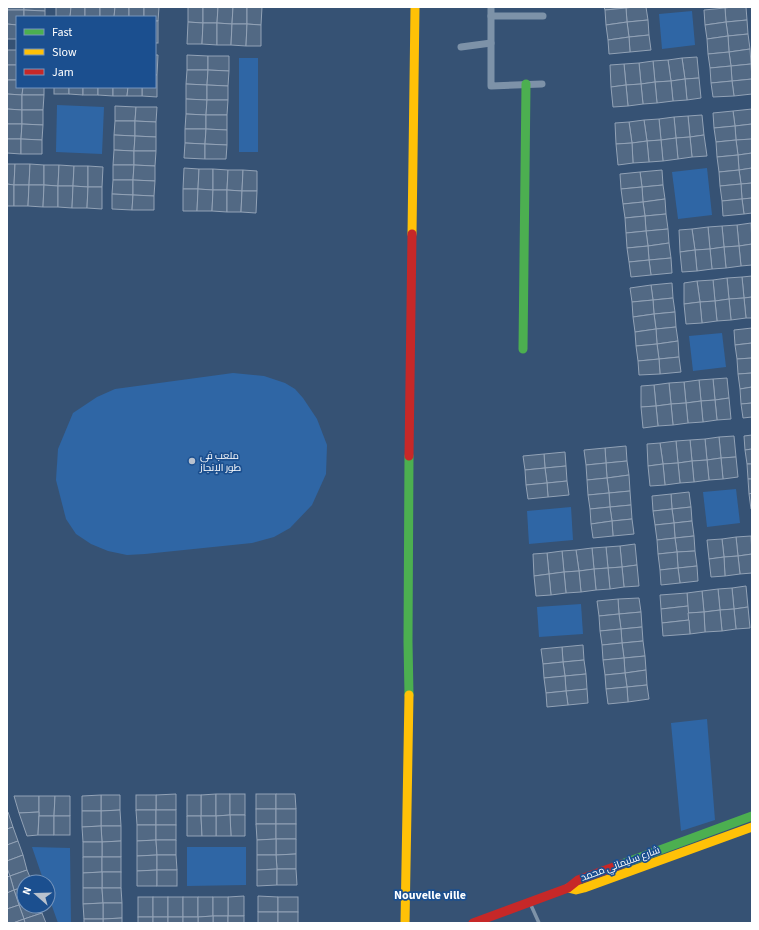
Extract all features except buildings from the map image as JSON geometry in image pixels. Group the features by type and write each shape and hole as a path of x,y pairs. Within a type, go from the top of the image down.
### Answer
{"street":[{"path":"405,923 409,681 409,438 415,7"},
{"path":"492,7 491,86 542,84"},
{"path":"491,16 543,16"},
{"path":"461,46 491,43"},
{"path":"523,349 526,84"},
{"name":"شارع سليماني محمد","path":"568,888 578,880 752,816"},
{"name":"شارع سليماني محمد","path":"568,888 576,890 584,888 752,827"},
{"path":"473,923 568,888"}],"lane":[{"path":"529,902 539,923"}],"shaded area":[{"path":"692,11 695,45 662,49 659,14"},
{"path":"239,58 258,58 258,152 239,152"},
{"path":"57,105 104,107 102,154 56,152"},
{"path":"707,168 712,215 678,219 672,172"},
{"path":"722,333 726,367 693,371 689,336"},
{"name":"ملعب في طور الإنجاز","path":"233,373 264,376 285,383 295,389 317,419 327,445 326,474 312,505 290,528 274,537 252,543 127,555 108,551 91,544 76,534 66,519 56,480 58,449 73,413 97,397 115,389"},
{"path":"736,489 740,523 707,527 703,492"},
{"path":"571,507 573,540 529,544 527,511"},
{"path":"581,604 583,634 539,637 537,607"},
{"path":"707,719 715,820 681,831 671,723"},
{"path":"32,847 70,848 71,923 58,923 55,914 56,914 56,874 41,874"},
{"path":"187,847 246,847 246,885 187,886"}],"traffic: fast":[{"path":"523,349 526,84"},
{"path":"409,456 409,695"},
{"path":"622,864 752,816"}],"traffic: slow":[{"path":"412,234 415,7"},
{"path":"405,923 409,695"},
{"path":"568,888 576,890 584,888 752,827"}],"traffic: jam":[{"path":"409,456 412,234"},
{"path":"473,923 568,888 578,880 622,864"}],"place":[{"name":"ملعب في طور الإنجاز","path":"192,461"}],"district":[{"name":"Nouvelle ville","path":"430,895"}]}
